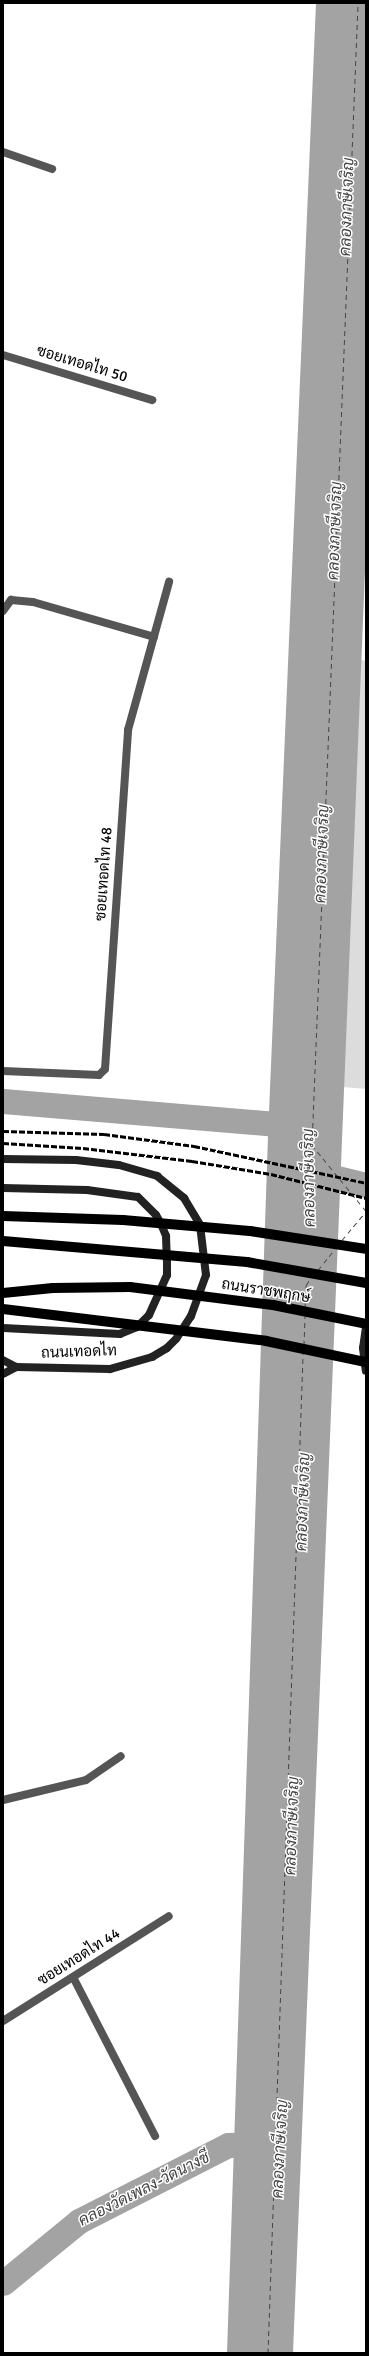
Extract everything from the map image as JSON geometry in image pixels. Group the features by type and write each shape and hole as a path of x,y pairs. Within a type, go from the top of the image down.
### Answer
{"main road":[{"name":"ถนนเทอดไท","path":"3,1159 76,1160 119,1165 157,1176 184,1198 200,1225 206,1275 191,1316 180,1333 167,1348 152,1357 110,1369 16,1367 3,1360"},
{"path":"3,1188 87,1190 138,1197 156,1215 161,1224 166,1236 167,1261 167,1274 149,1315 137,1327 120,1334 3,1328"},
{"path":"3,1216 123,1220 250,1231 366,1248"},
{"name":"ถนนราชพฤกษ์","path":"3,1241 247,1262 366,1283"},
{"name":"ถนนราชพฤกษ์","path":"3,1293 53,1288 130,1287 273,1305 366,1324"},
{"path":"3,1309 266,1341 366,1362"},
{"path":"366,1328 363,1348 366,1371"},
{"name":"ถนนเทอดไท","path":"3,1374 16,1367"}],"street":[{"path":"3,152 52,169"},
{"name":"ซอยเทอดไท 50","path":"3,355 152,400"},
{"name":"ซอยเทอดไท 48","path":"3,1071 99,1075 105,1069 128,730 169,582"},
{"path":"3,611 11,600 33,602 154,637"},
{"path":"3,1800 86,1780 121,1756"},
{"name":"ซอยเทอดไท 44","path":"3,2021 169,1916"},
{"path":"73,1977 155,2136"}],"shaded area":[{"path":"361,660 366,661 366,1089 343,1087"}],"water":[{"name":"คลองภาษีเจริญ","path":"316,3 366,3 366,546 293,2353 227,2353 268,1136"}],"waterway":[{"name":"คลองภาษีเจริญ","path":"3,1101 303,1126"},
{"name":"คลองภาษีเจริญ","path":"308,1171 366,1185"},
{"name":"คลองวัดเพลง-วัดนางชี","path":"3,2283 79,2221 228,2145 268,2144"}],"ferry route":[{"path":"342,1240 366,1211 312,1145 358,3"},
{"path":"318,1270 335,1249"},
{"path":"305,1307 306,1285 311,1278"},
{"path":"304,1345 305,1316"},
{"path":"268,2353 303,1354"}],"railway":[{"path":"3,1131 104,1134 194,1146 366,1183"},
{"path":"3,1143 83,1148 192,1161 271,1174 366,1198"}]}
